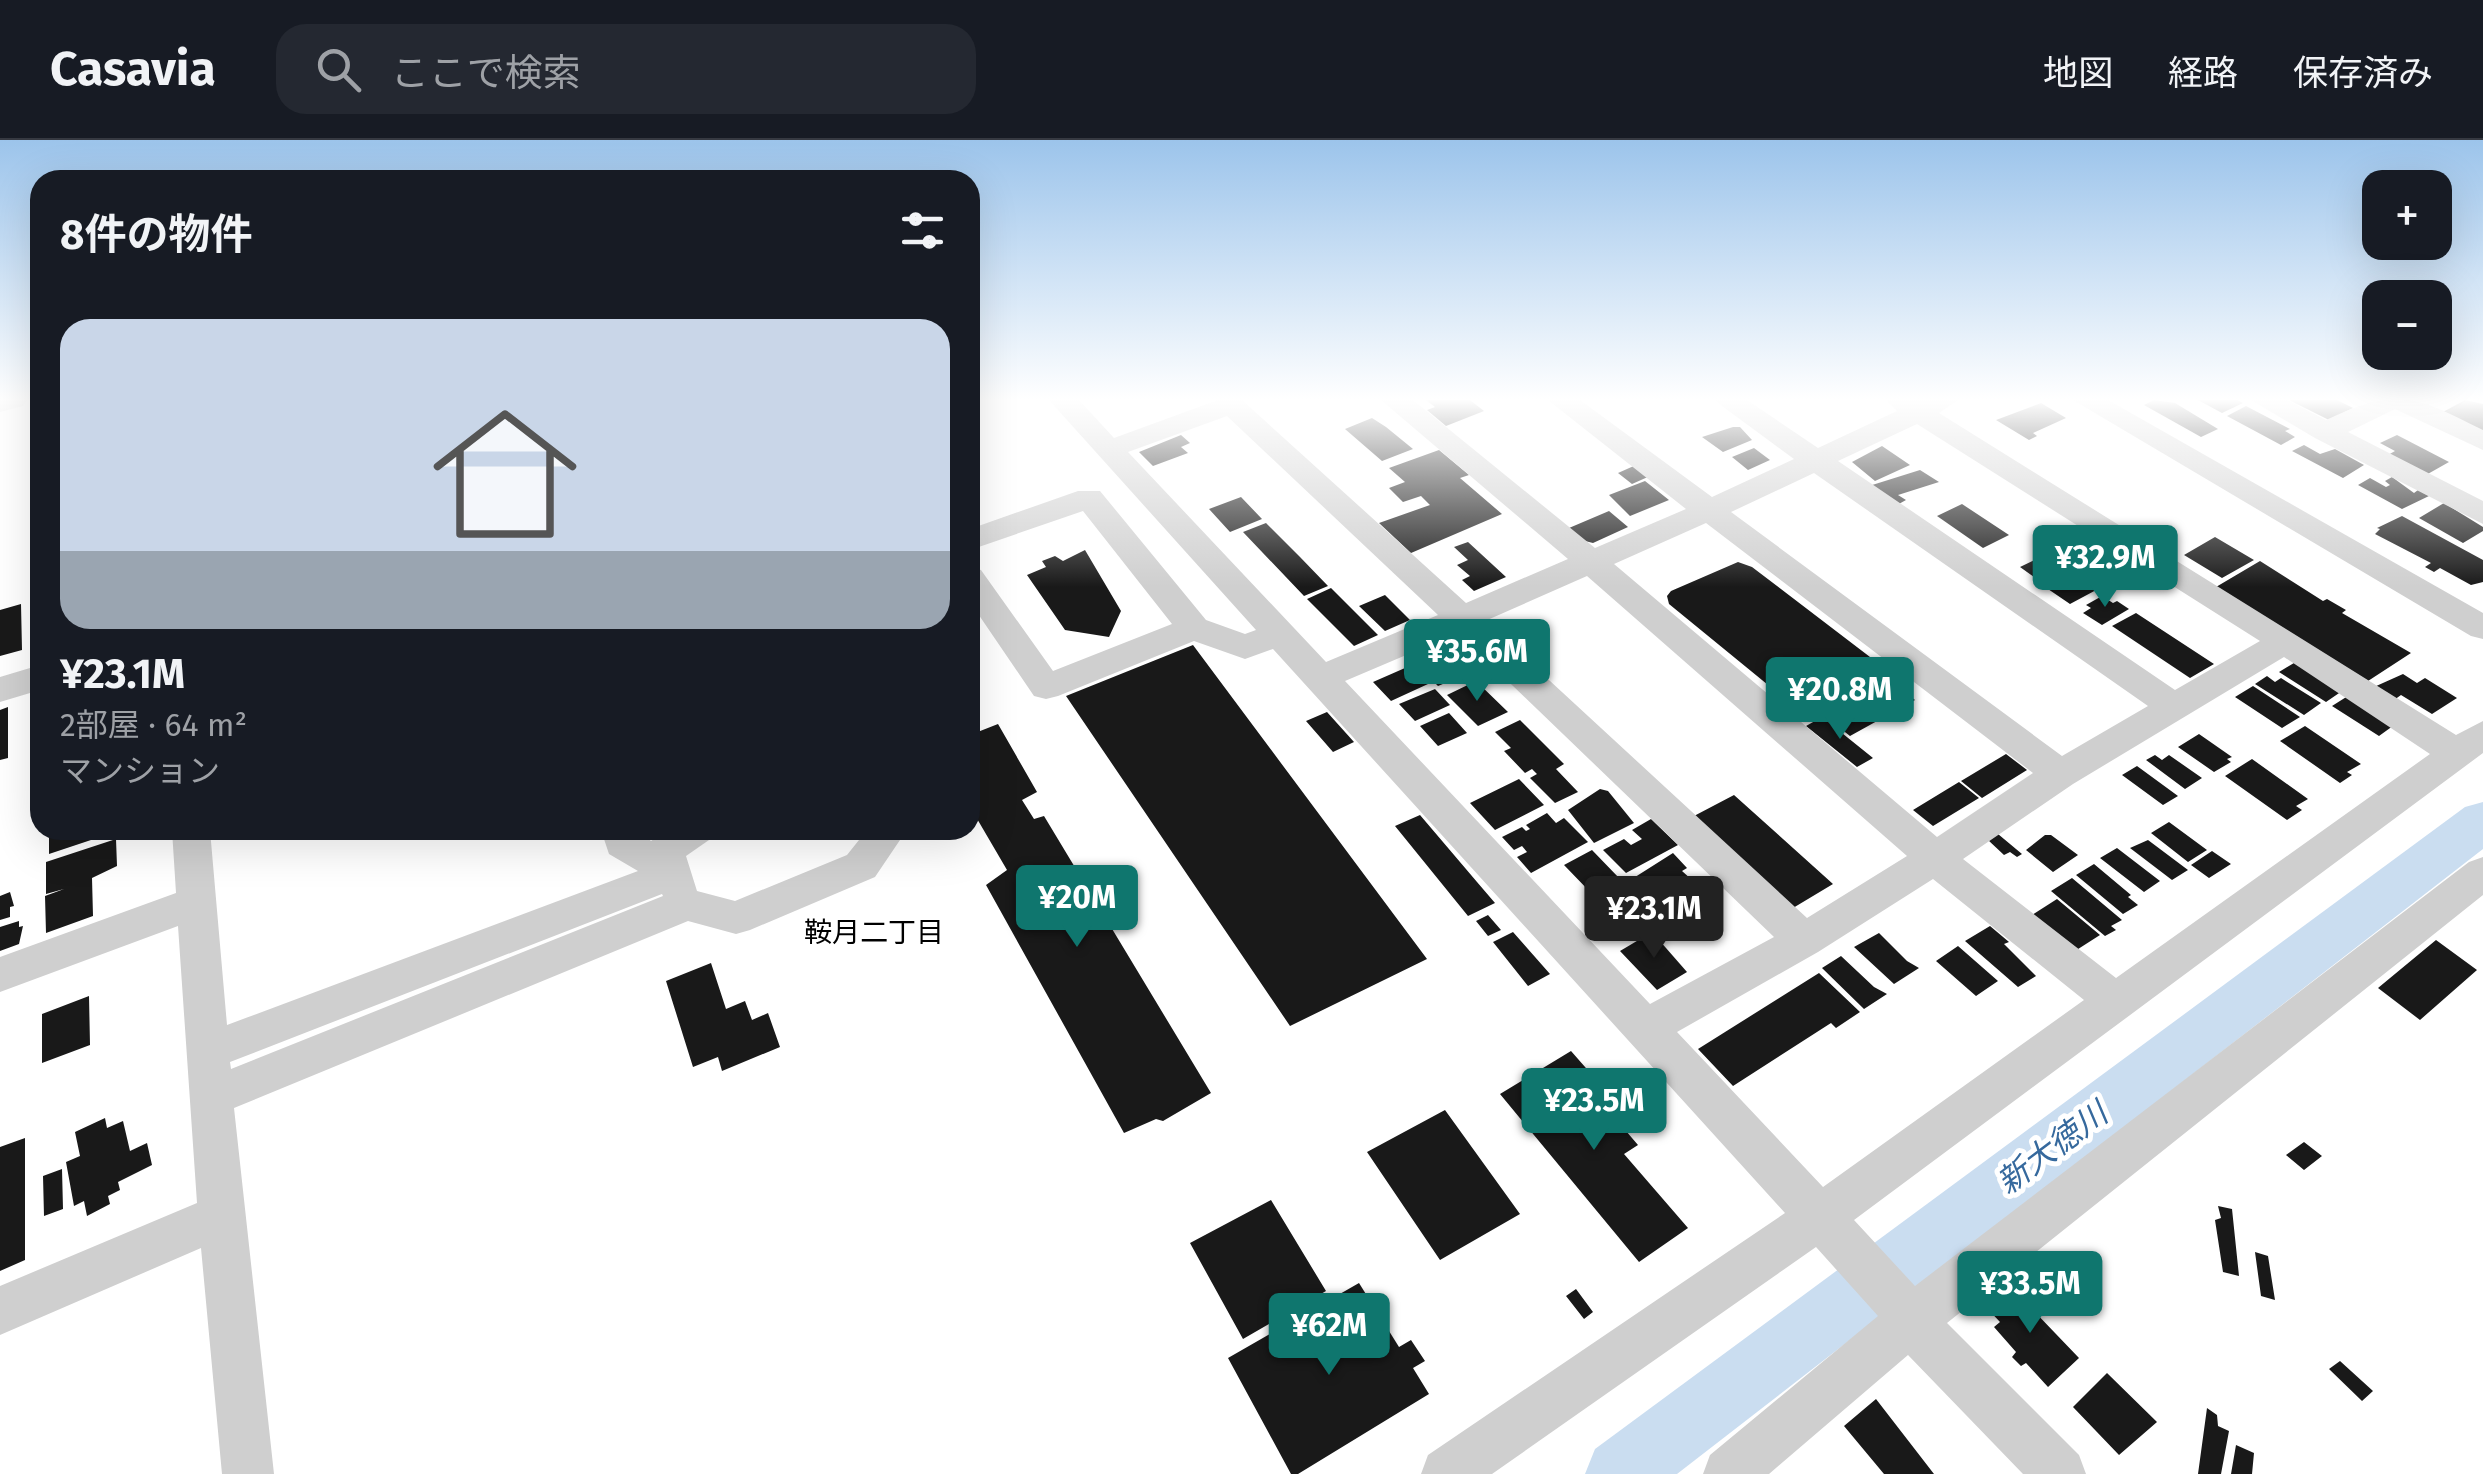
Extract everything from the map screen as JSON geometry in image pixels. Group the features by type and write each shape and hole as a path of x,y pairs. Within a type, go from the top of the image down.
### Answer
{"street":[{"path":"1122,462 1902,1309 2060,1474"},
{"path":"1300,462 1804,940"},
{"path":"1470,462 1935,858 2114,999"},
{"path":"1646,462 2060,774"},
{"path":"1318,679 1710,510 1809,462"},
{"path":"1821,462 2175,707"},
{"path":"1446,1474 1820,1216 2470,743 2285,640 2010,462"},
{"path":"2204,462 2483,628"},
{"path":"2383,462 2483,514"},
{"path":"980,536 1089,498 1194,628 1245,646 1279,634"},
{"path":"980,592 1046,686 1194,628"},
{"path":"1644,1029 1804,940 2060,774 2285,640"},
{"path":"0,690 30,681"},
{"path":"192,840 210,1097 248,1474"},
{"path":"622,840 680,889 736,918 860,866 881,840"},
{"path":"680,889 664,852 681,840"},
{"path":"1729,1474 1902,1309 2483,873"},
{"path":"208,1052 680,889"},
{"path":"210,1097 680,889"},
{"path":"0,975 197,902"},
{"path":"0,1311 221,1216"}],"building":[{"path":"1405,462 1454,462 1469,475 1460,478 1502,514 1411,553 1379,523 1430,505 1421,496 1403,502 1389,488 1405,482 1389,468"},
{"path":"1738,462 1765,462 1748,470"},
{"path":"1852,462 1910,465 1875,481"},
{"path":"2313,462 2364,465 2343,478"},
{"path":"2402,462 2449,462 2426,475"},
{"path":"1636,465 1650,476 1632,484 1618,473"},
{"path":"1920,470 1939,482 1898,495 1906,500 1897,505 1869,486"},
{"path":"2392,477 2414,493 2418,490 2429,496 2402,509 2358,485 2370,478 2386,487 2390,485 2385,481"},
{"path":"1645,481 1669,500 1630,516 1609,495"},
{"path":"1241,497 1262,519 1230,532 1209,509"},
{"path":"2444,503 2483,527 2483,531 2463,543 2419,518"},
{"path":"1962,504 2009,535 1983,548 1937,516"},
{"path":"1609,511 1628,527 1593,543 1569,528"},
{"path":"2402,516 2483,560 2483,582 2471,585 2440,568 2434,572 2425,567 2431,563 2375,534 2380,529 2377,528"},
{"path":"1266,523 1328,586 1304,596 1243,532"},
{"path":"2215,537 2254,560 2222,578 2184,555"},
{"path":"1468,542 1506,577 1474,591 1462,580 1470,576 1457,565 1468,560 1454,547"},
{"path":"1085,550 1121,611 1109,637 1065,630 1027,575 1046,567 1042,561 1055,556 1063,561"},
{"path":"2041,557 2071,570 2044,584 2020,567"},
{"path":"2260,561 2411,653 2368,681 2216,587"},
{"path":"1738,562 1752,567 1870,657 1876,665 1874,673 1877,671 1915,700 1850,736 1812,706 1789,702 1669,604 1667,596 1671,591"},
{"path":"2075,574 2098,589 2070,604 2048,589 2061,582 2071,589 2078,586 2067,579"},
{"path":"1331,588 1378,635 1354,646 1307,599"},
{"path":"1385,595 1410,620 1385,631 1359,606"},
{"path":"2102,596 2129,609 2102,625 2083,613 2091,608 2086,605"},
{"path":"21,604 22,650 0,656 0,610"},
{"path":"2136,613 2214,664 2190,678 2112,626"},
{"path":"1193,645 1427,959 1290,1026 1066,696"},
{"path":"1454,650 1479,669 1438,686 1415,663"},
{"path":"2299,660 2345,689 2326,702 2279,672"},
{"path":"1405,668 1417,681 1423,678 1428,684 1391,701 1373,682"},
{"path":"2403,674 2417,683 2425,678 2457,698 2432,714 2401,695 2394,700 2374,687"},
{"path":"2267,676 2275,682 2281,678 2321,703 2304,715 2255,684"},
{"path":"1476,681 1508,712 1478,726 1447,695"},
{"path":"2253,686 2300,717 2282,728 2235,697"},
{"path":"1435,689 1450,705 1415,721 1399,704"},
{"path":"2351,694 2397,723 2379,736 2332,706"},
{"path":"8,707 8,758 0,760 0,710"},
{"path":"1327,712 1354,742 1333,752 1306,721"},
{"path":"1449,713 1467,733 1438,746 1420,726"},
{"path":"1822,717 1873,758 1857,767 1806,726"},
{"path":"1520,720 1564,764 1556,769 1578,792 1555,803 1530,778 1537,774 1532,769 1525,773 1504,751 1511,748 1495,732"},
{"path":"998,724 1037,792 1022,800 1034,819 1044,816 1211,1093 1163,1121 1156,1119 1124,1133 986,885 1007,870 980,824 980,731"},
{"path":"2305,726 2361,764 2347,772 2352,775 2340,783 2280,741"},
{"path":"2199,734 2232,757 2227,759 2231,762 2214,772 2178,747"},
{"path":"2006,754 2027,770 1982,798 1961,781"},
{"path":"2155,755 2162,760 2169,755 2202,778 2185,789 2146,760"},
{"path":"2252,759 2308,799 2296,806 2302,810 2287,820 2225,776"},
{"path":"2137,766 2178,796 2163,805 2122,775"},
{"path":"1519,779 1544,805 1495,830 1470,803"},
{"path":"1959,782 1979,798 1933,826 1913,810"},
{"path":"1600,789 1608,791 1634,823 1594,843 1568,810"},
{"path":"1734,795 1833,884 1793,908 1694,816"},
{"path":"1547,813 1556,823 1564,818 1588,842 1531,873 1517,857 1527,852 1522,846 1514,850 1502,837 1522,827 1530,829 1526,825"},
{"path":"1420,815 1495,903 1468,916 1395,826"},
{"path":"1651,819 1678,845 1626,873 1603,850 1624,839 1631,845 1642,839 1632,830"},
{"path":"2169,822 2207,850 2188,862 2151,833"},
{"path":"1998,834 2022,854 2004,855 1988,840"},
{"path":"2045,835 2051,835 2078,855 2053,872 2026,850"},
{"path":"49,840 91,840 49,854"},
{"path":"116,840 117,866 92,878 93,916 46,933 45,896 64,889 46,894 46,862"},
{"path":"2148,840 2188,870 2172,880 2130,848"},
{"path":"2117,848 2160,881 2144,892 2100,858"},
{"path":"1592,850 1620,879 1592,894 1564,865"},
{"path":"2212,851 2231,864 2209,878 2191,865"},
{"path":"1673,853 1692,880 1656,903 1632,879"},
{"path":"2094,864 2138,905 2123,914 2076,875"},
{"path":"2072,878 2122,920 2111,926 2116,930 2105,936 2051,891"},
{"path":"10,892 14,906 10,907 10,917 0,920 0,896"},
{"path":"2057,899 2100,935 2075,951 2032,915"},
{"path":"1488,915 1501,930 1488,936 1476,921"},
{"path":"19,921 19,927 23,926 19,944 0,951 0,927"},
{"path":"1990,926 2009,942 2004,944 2036,976 2018,987 1965,941"},
{"path":"1513,932 1550,974 1528,986 1493,942"},
{"path":"1652,932 1687,972 1657,990 1620,951"},
{"path":"1879,933 1919,968 1894,984 1854,947"},
{"path":"2436,940 2477,970 2420,1020 2378,988"},
{"path":"1958,946 1998,981 1976,996 1936,961"},
{"path":"1841,956 1887,994 1864,1009 1822,968"},
{"path":"711,963 726,1009 745,1001 752,1020 768,1013 780,1047 722,1071 718,1057 693,1067 666,981"},
{"path":"1819,973 1860,1012 1836,1028 1831,1023 1733,1086 1698,1049"},
{"path":"89,996 90,1045 42,1063 42,1014"},
{"path":"1571,1051 1614,1100 1591,1114 1607,1132 1620,1124 1638,1145 1624,1154 1688,1228 1639,1262 1500,1094"},
{"path":"1445,1110 1520,1214 1440,1260 1367,1152"},
{"path":"105,1118 107,1128 123,1121 130,1151 147,1143 152,1165 118,1182 120,1190 108,1196 110,1204 87,1216 84,1201 74,1206 66,1162 80,1156 75,1132"},
{"path":"25,1138 25,1260 0,1271 0,1147"},
{"path":"2304,1142 2322,1156 2304,1170 2286,1155"},
{"path":"62,1169 63,1209 44,1216 43,1176"},
{"path":"1271,1200 1326,1291 1243,1339 1190,1243"},
{"path":"2218,1206 2232,1209 2239,1276 2223,1272 2215,1220 2221,1218"},
{"path":"2255,1252 2268,1256 2275,1300 2261,1296"},
{"path":"2006,1282 2079,1358 2048,1387 2026,1363 2021,1366 2012,1357 2016,1352 1994,1327 2000,1322 1983,1304"},
{"path":"1359,1283 1399,1347 1411,1340 1425,1361 1413,1368 1429,1394 1298,1474 1291,1474 1228,1358"},
{"path":"1576,1289 1593,1312 1584,1319 1566,1296"},
{"path":"2340,1361 2373,1391 2362,1401 2329,1369"},
{"path":"2107,1373 2157,1422 2119,1455 2073,1407"},
{"path":"1876,1399 1934,1474 1884,1474 1844,1426"},
{"path":"2207,1408 2217,1415 2218,1426 2229,1431 2221,1474 2198,1474"},
{"path":"2236,1445 2254,1453 2252,1474 2231,1474"}],"waterway":[{"name":"新大徳川","path":"1620,1474 2483,821"}],"district":[{"name":"鞍月二丁目","path":"874,932"}]}
